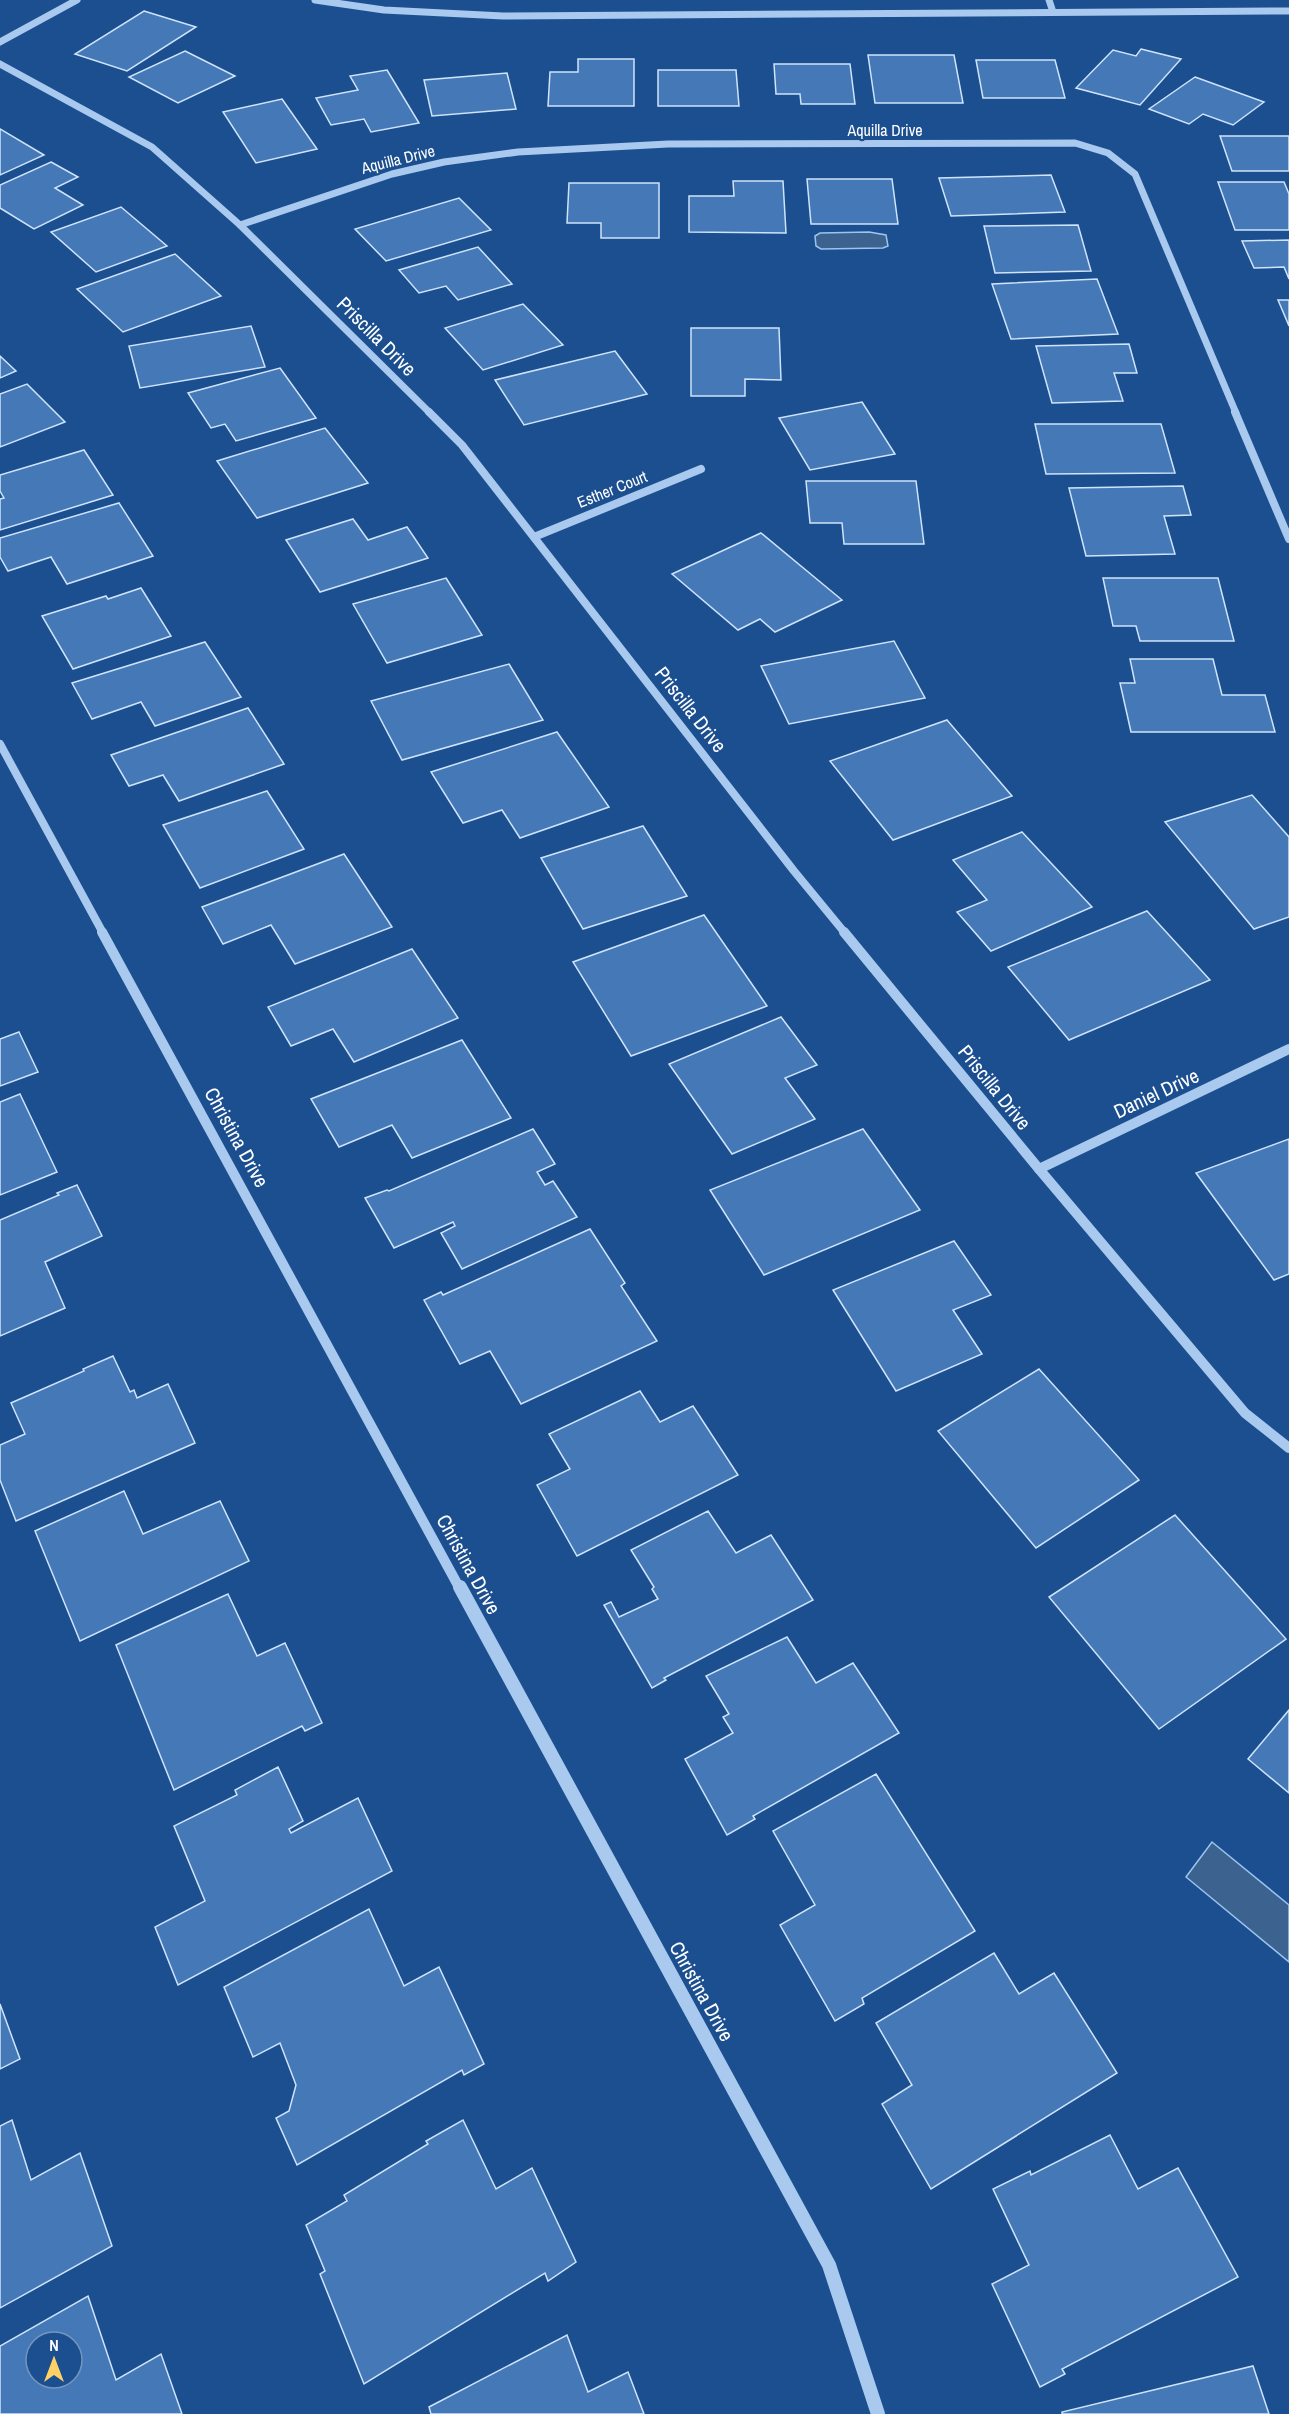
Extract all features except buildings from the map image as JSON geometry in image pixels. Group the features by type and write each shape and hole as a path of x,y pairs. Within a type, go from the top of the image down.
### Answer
{"street":[{"path":"0,42 77,0"},
{"path":"315,0 384,10 503,16 1289,11"},
{"path":"1050,0 1053,12"},
{"name":"Priscilla Drive","path":"0,64 152,147 240,225 462,445 794,871 1039,1169 1245,1413 1289,1448"},
{"name":"Aquilla Drive","path":"240,225 375,177 443,162 523,150 634,144 885,143 1075,143 1101,148 1122,161 1135,174 1289,539"},
{"name":"Esther Court","path":"534,537 701,469"},
{"name":"Christina Drive","path":"0,744 829,2265 878,2414"},
{"name":"Daniel Drive","path":"1039,1169 1289,1049"}],"water":[{"path":"869,232 886,235 888,246 821,249 816,246 815,236 820,233"},
{"path":"1212,1842 1289,1905 1289,1962 1186,1877"}]}
